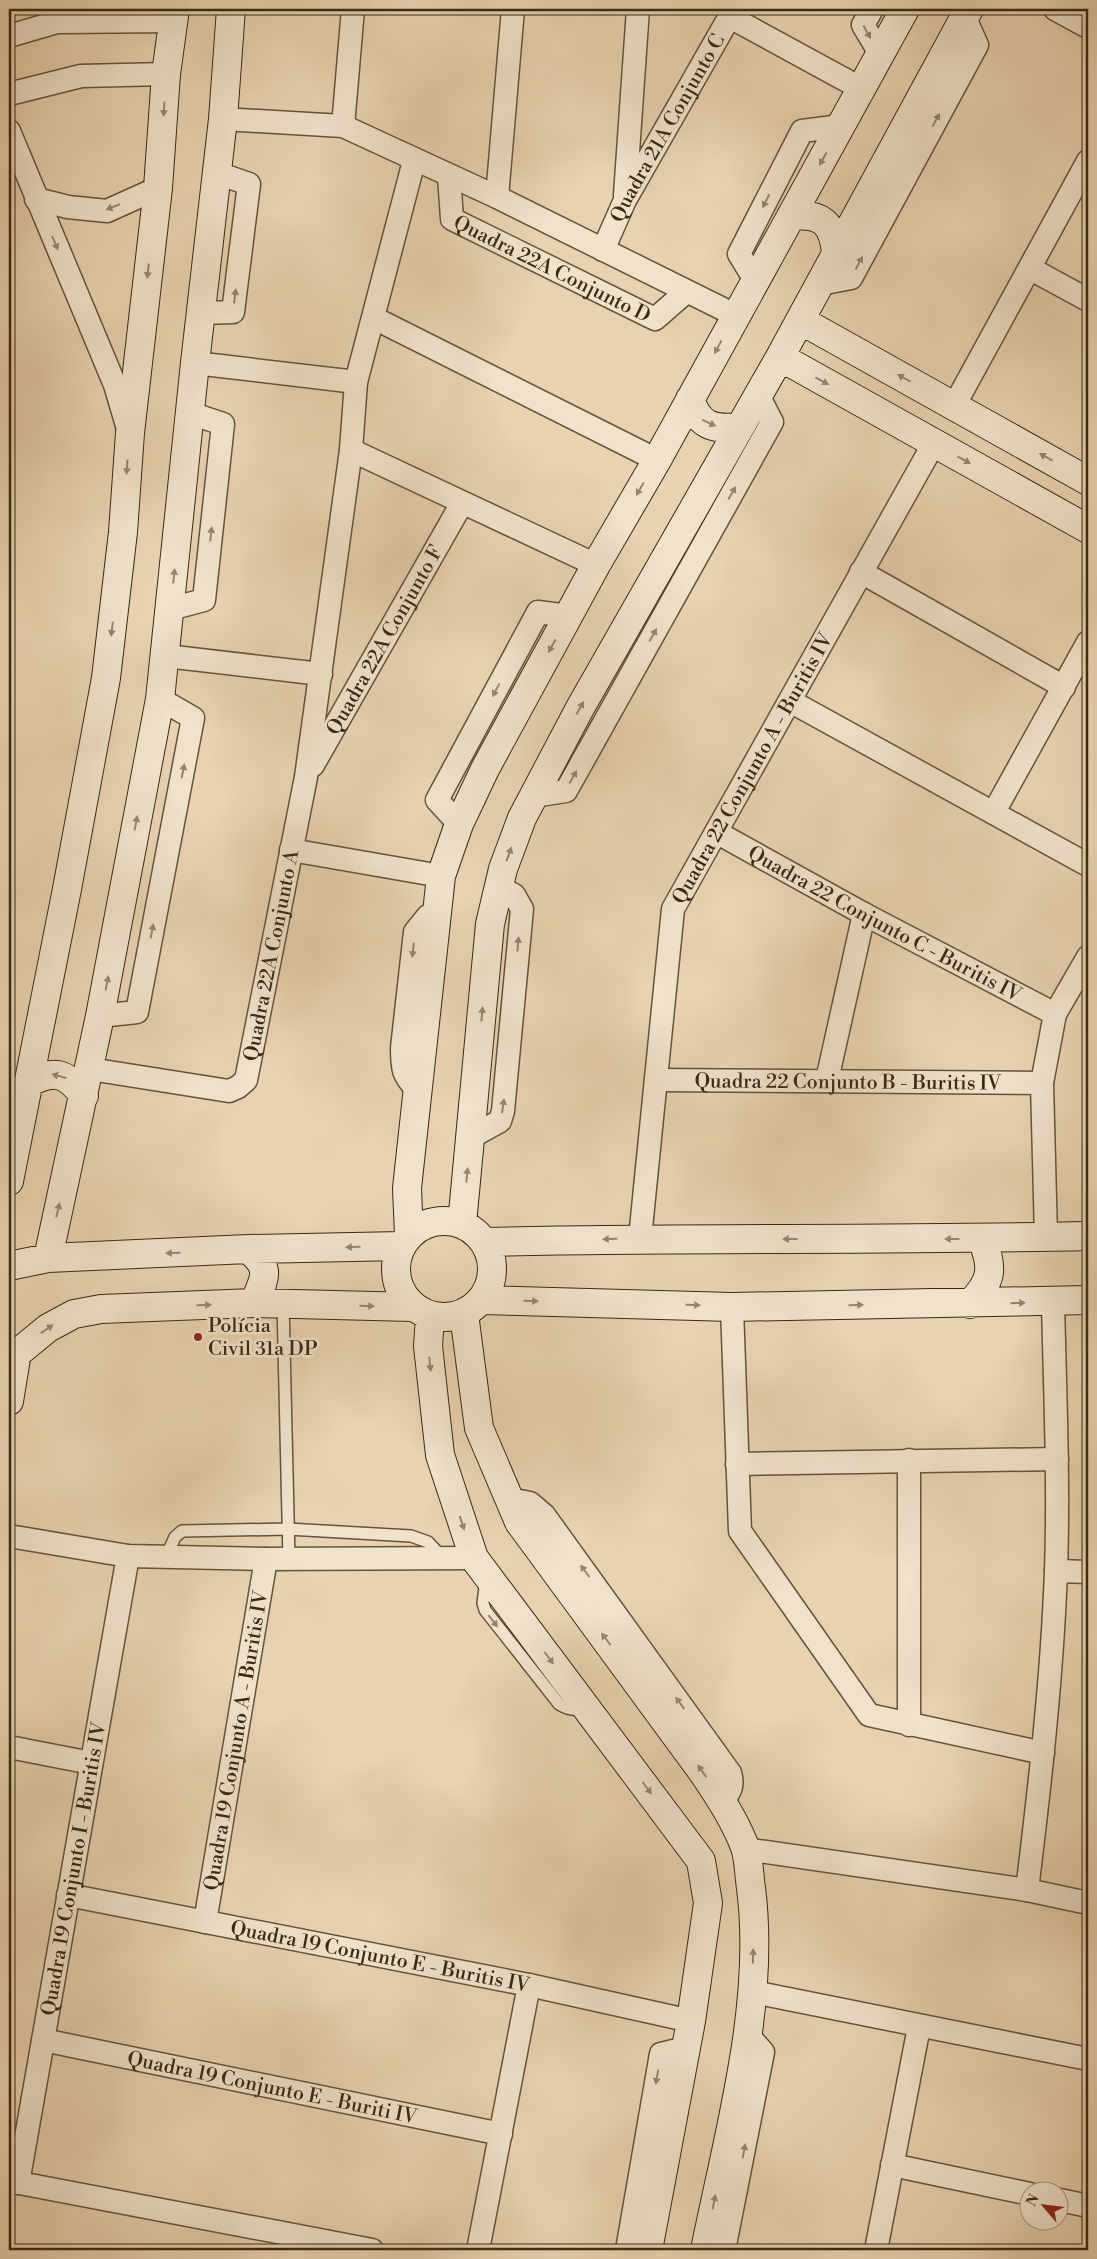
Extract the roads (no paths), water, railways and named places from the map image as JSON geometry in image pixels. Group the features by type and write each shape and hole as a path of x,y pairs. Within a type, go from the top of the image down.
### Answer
{"street":[{"path":"48,1258 90,1069 160,699 166,656 194,363 223,119 231,9"},
{"path":"343,126 353,9"},
{"path":"497,197 513,9"},
{"path":"625,200 638,9"},
{"path":"872,9 863,25 881,54"},
{"path":"648,2250 689,2035 708,1903 701,1861 481,1567 440,1455 428,1346 422,1311 402,1294 396,1279 396,1262 405,1241 407,1188 441,876 458,824 485,769 568,616 657,460 735,315 905,9"},
{"path":"1055,9 1088,27"},
{"path":"732,13 862,89"},
{"name":"Quadra 21A Conjunto C","path":"603,250 625,200 732,13"},
{"path":"462,1224 490,924 499,888 522,818 580,708 780,357 967,13"},
{"path":"820,284 851,278 977,45 967,13"},
{"path":"9,36 57,22 174,15 166,74 158,188 130,434 123,532 106,678 68,889 20,1092 9,1181"},
{"path":"9,94 81,76 166,74"},
{"path":"223,119 343,126 414,161 497,197 735,315"},
{"path":"755,280 738,254 802,131 841,126"},
{"path":"9,131 115,384 130,434"},
{"name":"Quadra 22A Conjunto A","path":"90,1069 229,1091 238,1087 246,1080 306,777 351,450 356,382 414,161"},
{"path":"954,406 1031,269 1088,162"},
{"name":"Quadra 22A Conjunto D","path":"449,176 452,220 655,319 686,292"},
{"path":"36,198 68,208 107,211 158,188"},
{"path":"791,216 806,214 826,223 834,236 836,253"},
{"path":"1031,269 1088,300"},
{"path":"374,318 657,460"},
{"path":"800,320 1088,481"},
{"path":"780,357 1088,529"},
{"path":"194,363 356,382"},
{"path":"533,796 566,791 772,422 758,395"},
{"path":"690,399 700,420 723,429 740,427"},
{"name":"Quadra 22 Conjunto A - Buritis IV","path":"640,1238 673,909 934,443"},
{"path":"351,450 596,565"},
{"name":"Quadra 22A Conjunto F","path":"306,777 462,503"},
{"path":"861,572 1064,687"},
{"path":"994,812 1088,642"},
{"path":"166,656 321,674"},
{"path":"100,1016 137,1012 193,718 160,699"},
{"path":"790,701 1088,865"},
{"name":"Quadra 22 Conjunto C - Buritis IV","path":"716,832 864,914 1055,1014"},
{"path":"291,850 441,876"},
{"path":"827,1080 864,914"},
{"path":"1046,1237 1042,1083 1055,1014 1088,957"},
{"path":"20,1092 49,1074 61,1075 69,1079 84,1096"},
{"name":"Quadra 22 Conjunto B - Buritis IV","path":"656,1080 1042,1083"},
{"path":"9,1266 48,1258 248,1250 405,1241 421,1227 434,1222 448,1220 462,1224 475,1231 485,1242 491,1256 493,1271 490,1286 473,1307 479,1428 509,1499 519,1522 636,1679 723,1802 745,1849 754,1912 753,1992 748,2035 705,2250"},
{"path":"485,1242 640,1238 982,1239 1088,1236"},
{"path":"970,1304 981,1292 989,1274 990,1260 982,1239"},
{"path":"248,1250 260,1260 264,1270 264,1281 254,1303"},
{"path":"9,1401 13,1356 48,1328 74,1314 101,1309 283,1303 422,1311 447,1318 473,1307 970,1304 1088,1300"},
{"path":"1028,1890 1043,1752 1056,1571 1057,1459 1053,1302"},
{"path":"732,1306 740,1531 869,1715 1043,1752"},
{"path":"737,1464 1057,1459"},
{"path":"909,1460 909,1725"},
{"path":"9,1536 128,1556 266,1559 444,1558 481,1567"},
{"name":"Quadra 19 Conjunto I - Buritis IV","path":"13,2182 43,2040 128,1556"},
{"name":"Quadra 19 Conjunto A - Buritis IV","path":"205,1922 266,1559"},
{"path":"1056,1571 1088,1572"},
{"path":"9,1747 91,1764"},
{"path":"745,1849 1028,1890 1088,1903"},
{"name":"Quadra 19 Conjunto E - Buritis IV","path":"68,1895 530,1986 689,2035"},
{"path":"478,2250 530,1986"},
{"path":"753,1992 1088,2060"},
{"path":"876,2250 918,2027"},
{"path":"627,2250 661,2054 689,2035"},
{"path":"724,2250 763,2052 748,2035"},
{"name":"Quadra 19 Conjunto E - Buriti IV","path":"43,2040 501,2134"},
{"path":"892,2165 1020,2192"},
{"path":"13,2182 330,2246 372,2250"},
{"path":"1070,2202 1088,2206"}],"lane":[{"path":"283,1303 289,1559"},
{"path":"166,1557 175,1537 182,1531 288,1530 411,1536 428,1542 444,1558"}],"place":[{"name":"Polícia Civil 31a DP","path":"198,1337"}]}
